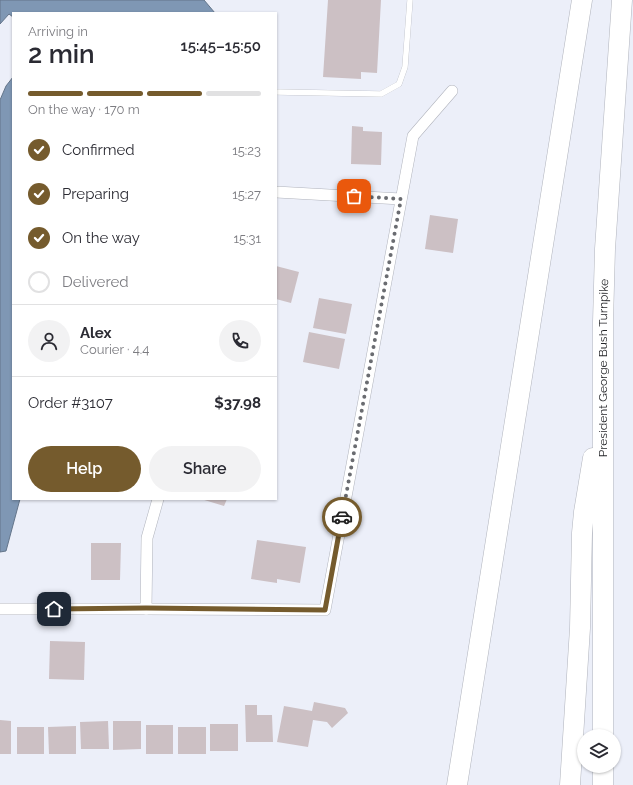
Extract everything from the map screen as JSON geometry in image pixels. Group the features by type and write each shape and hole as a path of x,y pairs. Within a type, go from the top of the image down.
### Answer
{"highway":[{"path":"457,785 582,0"},
{"name":"President George Bush Turnpike","path":"603,729 603,397 605,249 622,0"},
{"path":"570,785 580,628 584,519 603,397"},
{"path":"603,773 603,785"}],"street":[{"path":"0,609 146,608 325,610 413,136 452,91"},
{"path":"277,192 401,199"},
{"path":"146,608 147,538 158,500"}],"lane":[{"path":"277,92 381,94 400,84 406,66 410,0"}],"water":[{"path":"0,0 204,0 214,12 12,12 12,16 9,14 0,24"},
{"path":"12,78 12,500 20,500 6,551 0,552 0,100 6,86"}],"building":[{"path":"328,0 381,0 377,73 361,72 361,79 323,77"},
{"path":"352,126 363,127 363,131 382,132 381,165 351,164"},
{"path":"430,215 458,219 453,253 425,249"},
{"path":"277,266 299,272 291,303 277,299"},
{"path":"319,298 352,304 346,334 313,328"},
{"path":"309,332 345,339 339,369 303,362"},
{"path":"204,500 227,500 224,506"},
{"path":"257,540 306,547 300,583 277,579 277,583 251,579"},
{"path":"91,543 121,543 120,580 91,580"},
{"path":"50,641 85,642 84,680 49,679"},
{"path":"314,702 345,708 348,713 332,728 327,722 313,720 308,747 277,742 284,706 312,711"},
{"path":"245,705 257,705 257,715 272,715 273,742 246,742"},
{"path":"0,720 11,721 11,754 0,754"},
{"path":"108,721 109,749 81,749 80,722"},
{"path":"113,721 141,721 141,749 113,750"},
{"path":"210,724 238,724 238,751 210,751"},
{"path":"146,725 173,725 173,754 146,754"},
{"path":"76,726 76,754 49,754 48,727"},
{"path":"17,727 44,727 44,754 17,754"},
{"path":"178,727 206,727 206,754 178,754"}],"way so far":[{"path":"342,517 401,199 354,196"}],"route":[{"path":"54,609 146,608 325,610 342,517"}]}
